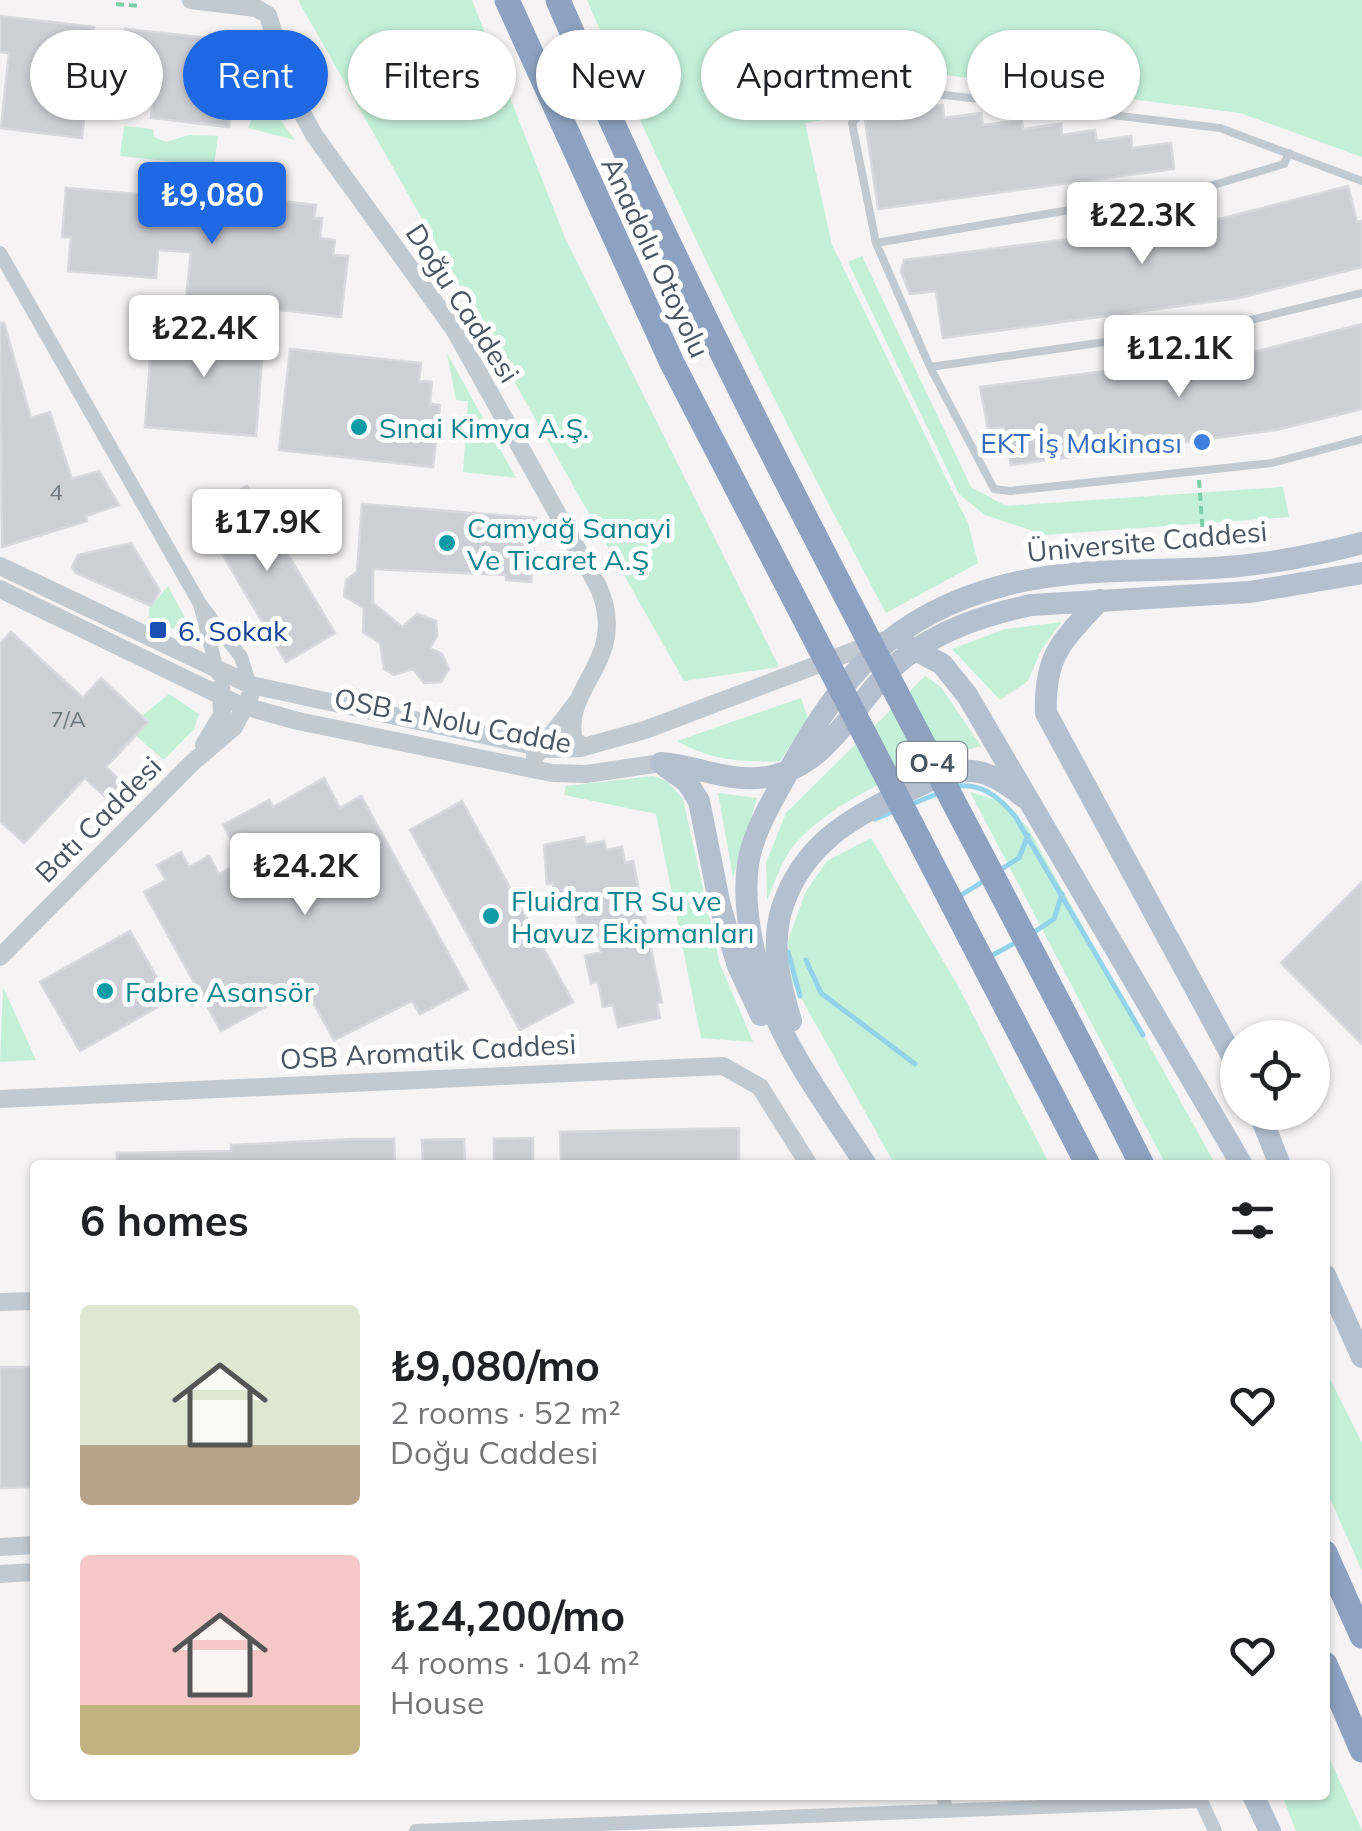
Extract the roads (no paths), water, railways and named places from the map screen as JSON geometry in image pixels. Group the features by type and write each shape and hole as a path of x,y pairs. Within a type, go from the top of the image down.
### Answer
{"highway":[{"name":"Anadolu Otoyolu","path":"507,0 648,312 759,536 1085,1160"},
{"name":"Anadolu Otoyolu","path":"558,0 626,158 798,510 1139,1160"},
{"path":"1330,1564 1362,1636"},
{"path":"1330,1676 1362,1750"}],"main road":[{"name":"Üniversite Caddesi","path":"863,1160 806,1072 766,996 748,916 750,856 790,770 838,692 886,639 938,609 1042,577 1258,564 1362,543"},
{"name":"Üniversite Caddesi","path":"1100,600 1264,591 1362,572"},
{"path":"1100,600 1054,650 1045,682 1046,713 1220,1033"},
{"name":"OSB 1 Nolu Cadde","path":"661,764 722,778 770,777 790,770 832,741 879,681 948,630 989,614 1100,600"},
{"path":"886,639 918,650 953,675 1035,806 1239,1160"},
{"path":"661,764 687,782 698,801 738,966 759,1012 806,1072"},
{"path":"806,1072 782,992 776,937 790,888 814,849 832,831 878,804 939,777 964,771 984,773 1006,783 1035,806"},
{"path":"1266,1130 1278,1160"},
{"path":"1332,1298 1362,1357"},
{"path":"1255,1800 1270,1831"}],"street":[{"name":"Doğu Caddesi","path":"191,0 256,8 268,15 294,96 314,135 443,311 533,469 607,610 606,646 581,698 572,729 574,740 584,747"},
{"path":"0,253 200,604 241,657 249,696"},
{"name":"OSB 1 Nolu Cadde","path":"0,566 220,685"},
{"name":"OSB 1 Nolu Cadde","path":"0,589 249,696 542,771 586,774 661,764"},
{"path":"200,604 220,685"},
{"name":"OSB 1 Nolu Cadde","path":"249,696 537,748 584,747 646,730 886,639"},
{"name":"Batı Caddesi","path":"193,762 220,721 220,685"},
{"name":"Batı Caddesi","path":"0,957 193,762 234,727 249,696"},
{"name":"Doğu Caddesi","path":"537,748 581,698"},
{"path":"537,748 535,759 542,771"},
{"name":"OSB Aromatik Caddesi","path":"0,1099 723,1066 760,1086 806,1160"},
{"path":"0,1302 30,1301"},
{"path":"0,1547 30,1545"},
{"path":"0,1574 30,1572"},
{"path":"416,1831 945,1803 1200,1801 1215,1831"}],"lane":[{"path":"1362,180 1220,128 886,88 852,122 876,243 930,366 994,489 1272,463 1362,439"},
{"path":"876,243 1210,186 1284,164 1288,153"},
{"path":"930,366 1238,323 1362,293"}],"waterway":[{"path":"954,787 972,786 988,792 1015,816 1143,1035"},
{"path":"912,804 939,793"},
{"path":"875,819 897,810"},
{"path":"1000,870 1019,858 1028,835"},
{"path":"958,897 987,879"},
{"path":"1031,934 1054,919 1062,894"},
{"path":"987,958 1017,942"},
{"path":"788,952 800,996"},
{"path":"806,960 821,993 915,1064"}],"place":[{"name":"Sınai Kimya A.Ş.","path":"359,427"},
{"name":"EKT İş Makinası","path":"1202,442"},
{"name":"Camyağ Sanayi Ve Ticaret A.Ş","path":"447,543"},
{"name":"6. Sokak","path":"158,630"},
{"name":"Fluidra TR Su ve Havuz Ekipmanları","path":"491,916"},
{"name":"Fabre Asansör","path":"105,991"}]}
